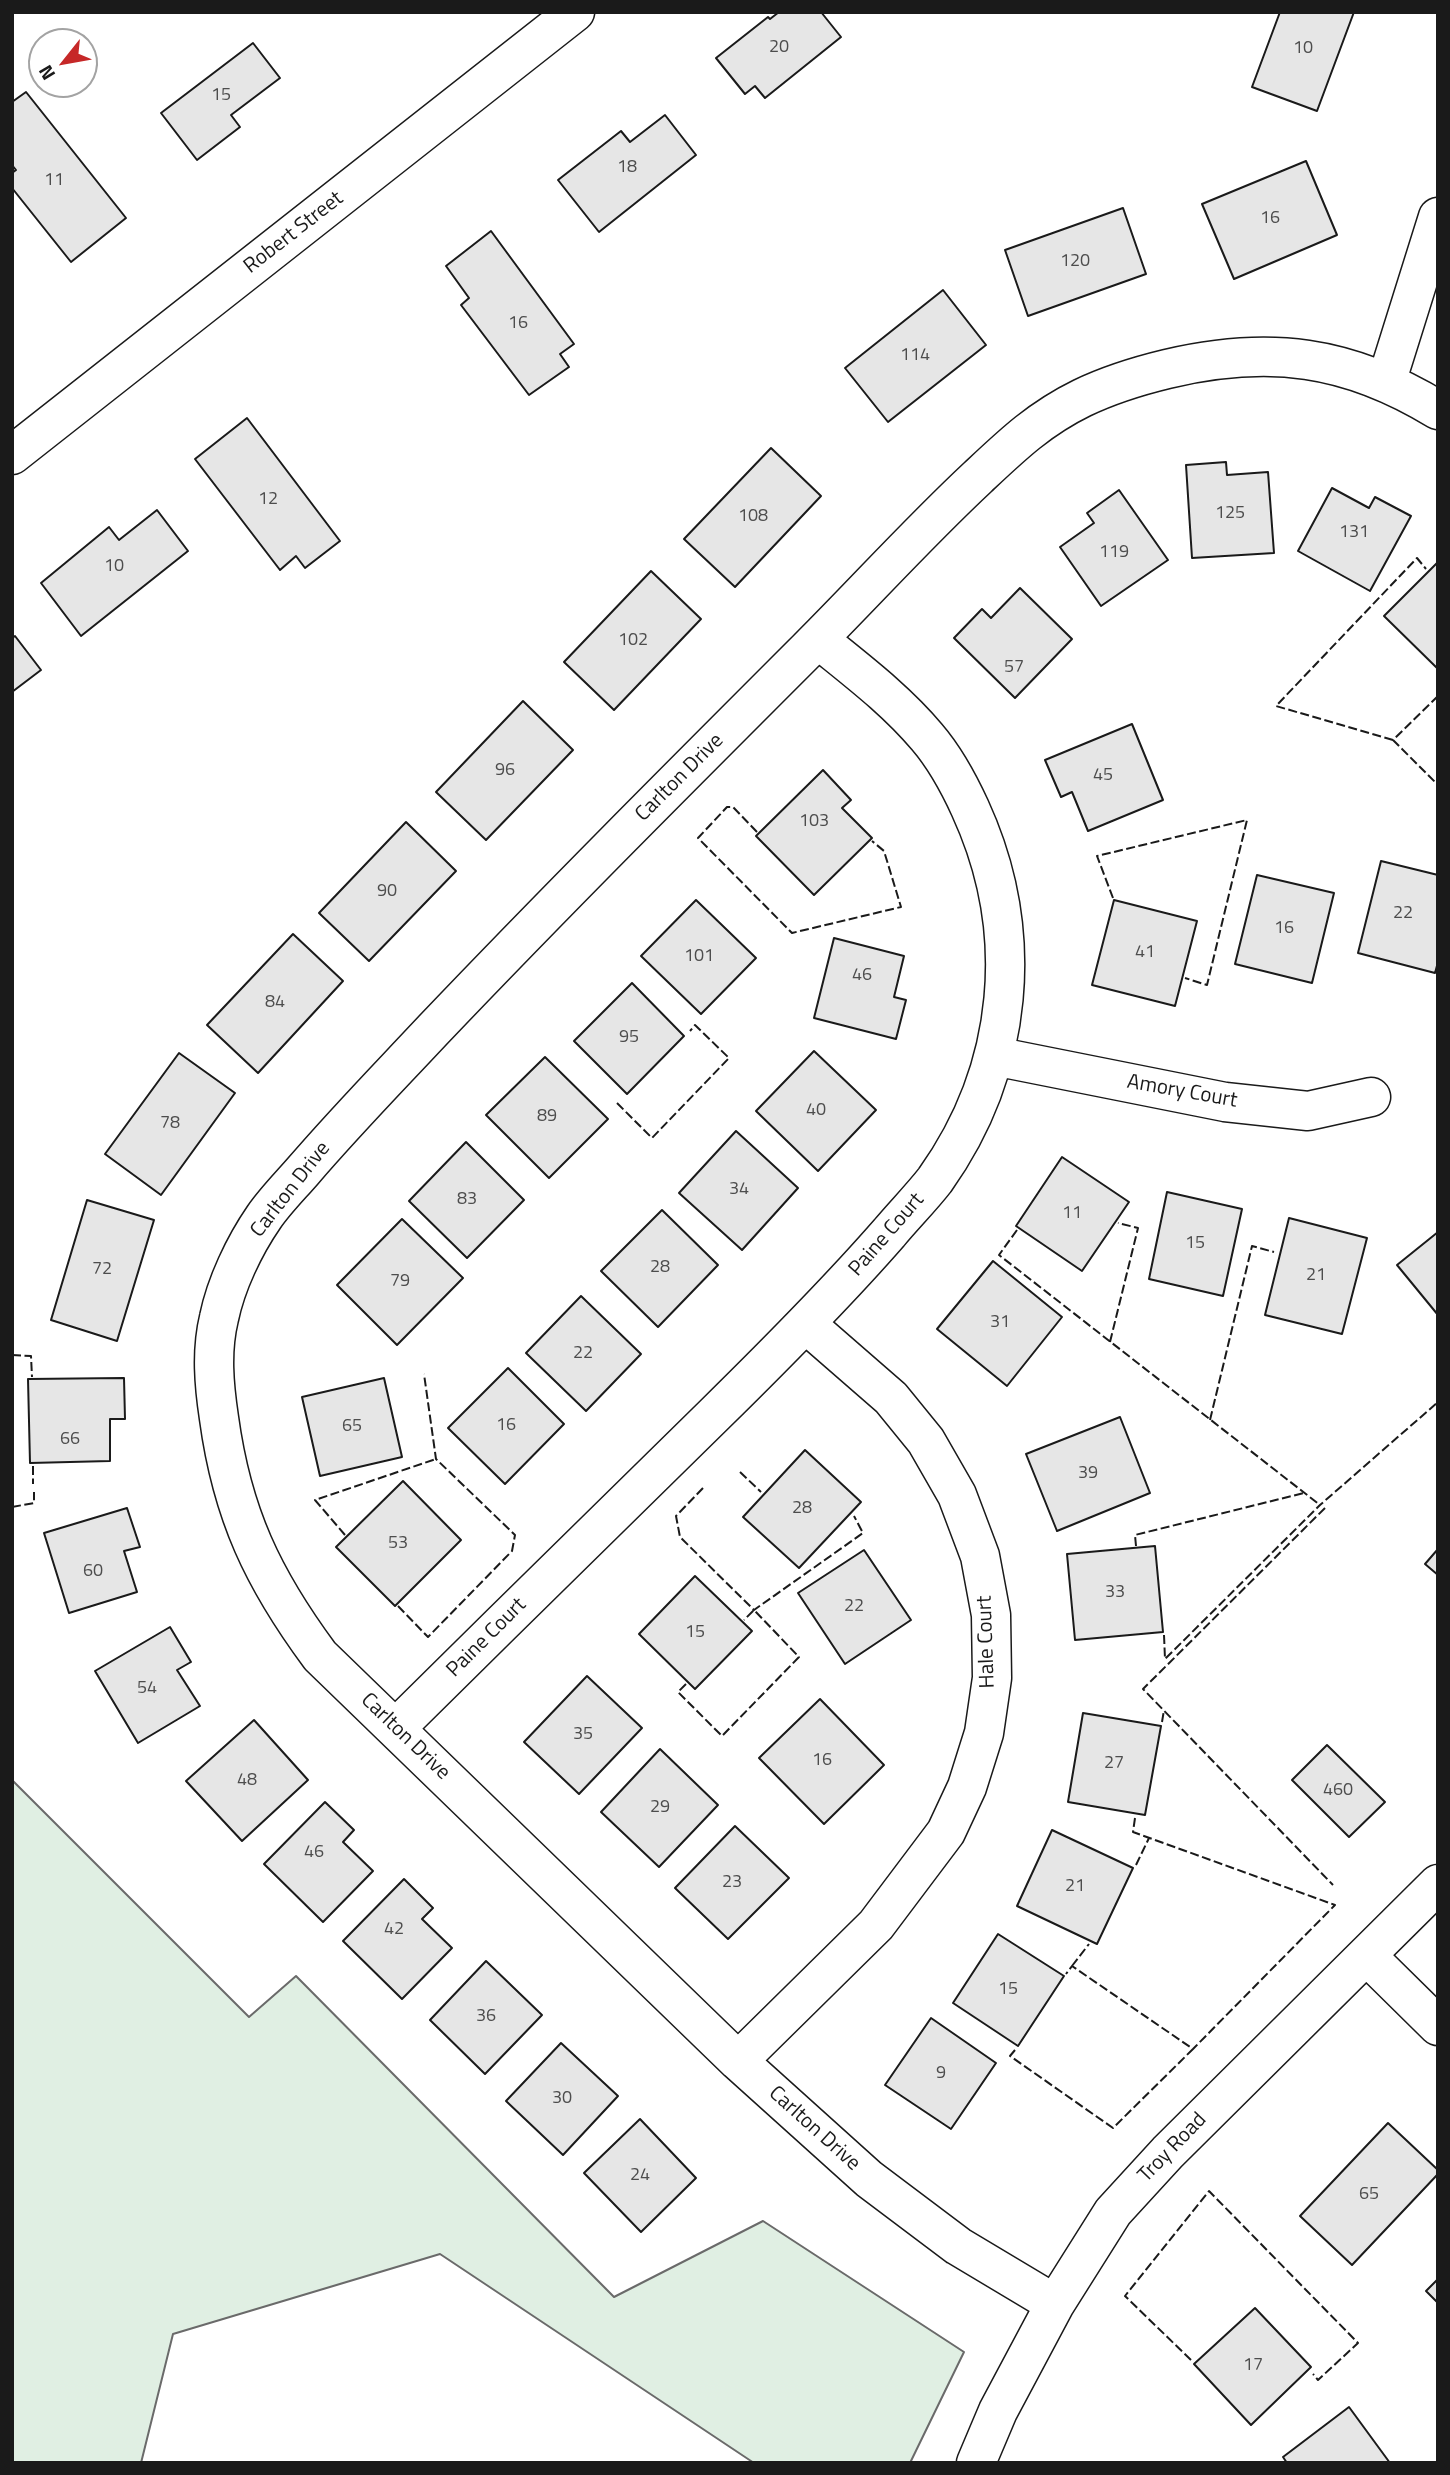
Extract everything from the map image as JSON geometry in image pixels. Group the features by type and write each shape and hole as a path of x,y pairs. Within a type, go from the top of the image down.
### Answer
{"street":[{"name":"Robert Street","path":"12,455 575,12"},
{"path":"1386,383 1438,217"},
{"name":"Carlton Drive","path":"1055,2304 958,2246 869,2179 738,2061 320,1656 287,1611 257,1559 238,1511 224,1457 213,1374 218,1319 237,1266 264,1217 333,1136 555,902 951,502 1033,425 1082,398 1133,377 1206,360 1270,355 1326,362 1386,383 1438,410"},
{"name":"Paine Court","path":"396,1728 839,1291 934,1180 972,1118 995,1056 1004,1000 1006,944 999,889 983,836 960,786 929,739 891,698 818,639"},
{"name":"Amory Court","path":"995,1056 1225,1102 1308,1111 1371,1097"},
{"name":"Hale Court","path":"738,2061 876,1925 946,1832 967,1787 984,1733 992,1678 991,1615 980,1556 957,1494 926,1441 891,1398 806,1324"},
{"name":"Troy Road","path":"976,2463 999,2411 1055,2304 1113,2212 1168,2151 1438,1884"},
{"path":"1367,1956 1438,2026"}],"green space":[{"path":"12,1780 249,2017 296,1976 614,2297 763,2221 964,2352 910,2463 754,2463 440,2254 173,2334 141,2463 12,2463"}],"building":[{"path":"779,12 821,12 841,37 765,98 755,86 745,94 716,58 768,17 770,19"},
{"path":"1280,12 1354,12 1317,111 1252,87"},
{"path":"253,43 280,78 231,115 240,127 197,160 161,113"},
{"path":"26,92 28,98 31,98 126,218 71,262 12,188 12,173 16,170 12,165 12,102"},
{"path":"665,115 696,155 599,232 558,180 621,131 630,142"},
{"path":"1306,161 1337,235 1234,279 1202,204"},
{"path":"1123,208 1146,274 1028,316 1005,250"},
{"path":"491,231 574,344 560,354 569,367 529,395 461,305 469,298 446,266"},
{"path":"943,290 986,345 888,422 845,368"},
{"path":"247,418 340,541 305,568 296,556 280,570 195,459"},
{"path":"771,448 821,496 735,587 684,539"},
{"path":"1226,462 1227,475 1268,472 1274,553 1192,558 1186,465"},
{"path":"1332,488 1369,508 1375,497 1411,516 1370,591 1298,551"},
{"path":"1119,490 1168,560 1101,606 1060,547 1094,523 1087,513"},
{"path":"157,510 188,551 81,636 41,583 109,527 119,540"},
{"path":"1438,562 1438,669 1384,616"},
{"path":"651,571 701,619 614,710 564,662"},
{"path":"1020,588 1072,639 1015,698 954,638 982,609 991,618"},
{"path":"15,636 41,670 12,692 12,638"},
{"path":"523,701 573,750 486,840 436,792"},
{"path":"1132,724 1163,800 1088,831 1072,792 1061,797 1045,760"},
{"path":"823,770 851,800 842,808 872,838 814,895 756,836"},
{"path":"406,822 456,871 369,961 319,913"},
{"path":"1381,861 1438,875 1438,962 1435,973 1358,953"},
{"path":"1257,875 1334,893 1312,983 1235,964"},
{"path":"696,900 756,958 701,1014 641,956"},
{"path":"1114,900 1197,921 1175,1006 1092,985"},
{"path":"293,934 343,981 258,1073 207,1025"},
{"path":"834,938 904,956 894,997 906,1000 896,1039 814,1018"},
{"path":"632,983 684,1036 627,1094 574,1041"},
{"path":"814,1051 876,1110 818,1171 756,1111"},
{"path":"179,1053 235,1093 161,1195 105,1154"},
{"path":"545,1057 608,1119 549,1178 486,1115"},
{"path":"736,1131 798,1188 742,1250 679,1193"},
{"path":"466,1142 524,1200 467,1258 409,1201"},
{"path":"1062,1157 1129,1202 1082,1271 1016,1226"},
{"path":"1167,1192 1242,1209 1223,1296 1149,1279"},
{"path":"87,1200 154,1220 117,1341 51,1320"},
{"path":"662,1210 718,1265 658,1327 601,1271"},
{"path":"1289,1218 1367,1238 1342,1334 1265,1315"},
{"path":"402,1219 463,1278 397,1345 337,1285"},
{"path":"1438,1232 1438,1315 1397,1265"},
{"path":"993,1261 1062,1317 1007,1386 937,1329"},
{"path":"581,1296 641,1354 586,1411 526,1353"},
{"path":"508,1368 564,1424 505,1484 448,1428"},
{"path":"124,1378 125,1419 110,1419 110,1461 30,1463 28,1379"},
{"path":"384,1378 402,1457 320,1476 302,1397"},
{"path":"1120,1417 1150,1493 1057,1531 1026,1454"},
{"path":"805,1450 861,1502 799,1568 743,1517"},
{"path":"403,1481 461,1540 395,1606 336,1547"},
{"path":"127,1508 140,1547 124,1551 137,1592 69,1613 44,1533"},
{"path":"1155,1546 1163,1632 1075,1640 1067,1554"},
{"path":"1438,1549 1438,1575 1425,1564"},
{"path":"864,1550 911,1620 845,1664 798,1593"},
{"path":"695,1576 752,1631 695,1689 639,1634"},
{"path":"170,1627 191,1662 177,1670 200,1706 138,1743 95,1671"},
{"path":"587,1676 642,1728 579,1794 524,1742"},
{"path":"820,1699 884,1765 824,1824 759,1758"},
{"path":"1083,1713 1161,1726 1145,1815 1068,1802"},
{"path":"254,1720 308,1780 242,1841 186,1781"},
{"path":"1327,1745 1385,1802 1349,1837 1292,1780"},
{"path":"660,1749 718,1805 659,1867 601,1812"},
{"path":"325,1802 354,1830 343,1842 373,1871 323,1922 264,1864"},
{"path":"735,1826 789,1878 728,1939 675,1888"},
{"path":"1052,1830 1133,1868 1097,1944 1017,1906"},
{"path":"404,1879 433,1908 422,1919 452,1948 402,1999 343,1941"},
{"path":"998,1934 1064,1976 1018,2046 953,2003"},
{"path":"486,1961 542,2015 485,2074 430,2020"},
{"path":"931,2018 996,2063 951,2129 885,2085"},
{"path":"561,2043 618,2096 563,2155 506,2101"},
{"path":"640,2119 696,2178 641,2232 584,2173"},
{"path":"1388,2123 1438,2170 1438,2174 1352,2265 1300,2216"},
{"path":"1438,2279 1438,2303 1426,2291"},
{"path":"1255,2308 1311,2367 1251,2425 1194,2364"},
{"path":"1349,2407 1390,2463 1287,2463 1283,2457"}],"fence":[{"path":"1393,740 1276,706 1417,558 1426,569"},
{"path":"1438,696 1393,740 1438,785"},
{"path":"757,832 733,807 727,807 698,838 792,933 901,907 884,851 872,841"},
{"path":"1113,898 1097,856 1247,820 1207,985 1185,978"},
{"path":"617,1103 652,1138 729,1058 695,1025 690,1031"},
{"path":"1110,1342 1138,1228 1118,1223"},
{"path":"1017,1230 999,1255 1320,1505"},
{"path":"1210,1420 1252,1246 1274,1252"},
{"path":"12,1355 31,1356 32,1377"},
{"path":"398,1606 428,1637 512,1551 515,1535 436,1459 424,1374"},
{"path":"1164,1635 1165,1659 1320,1505 1438,1402"},
{"path":"345,1535 315,1500 436,1459"},
{"path":"33,1466 33,1484"},
{"path":"740,1472 761,1492"},
{"path":"703,1488 676,1516 680,1537 754,1610 863,1533 854,1516"},
{"path":"12,1507 34,1503 34,1492"},
{"path":"1136,1546 1135,1535 1304,1493"},
{"path":"1325,1508 1143,1689 1333,1885"},
{"path":"686,1684 678,1692 722,1736 799,1657 754,1610 744,1620"},
{"path":"1162,1722 1164,1710"},
{"path":"1135,1818 1133,1832 1335,1905 1193,2049"},
{"path":"1136,1865 1149,1838"},
{"path":"1072,1966 1089,1944"},
{"path":"1015,2050 1010,2056 1113,2128 1193,2049 1072,1966 1066,1974"},
{"path":"1191,2360 1125,2296 1209,2191 1358,2343 1318,2380 1313,2374"}]}
